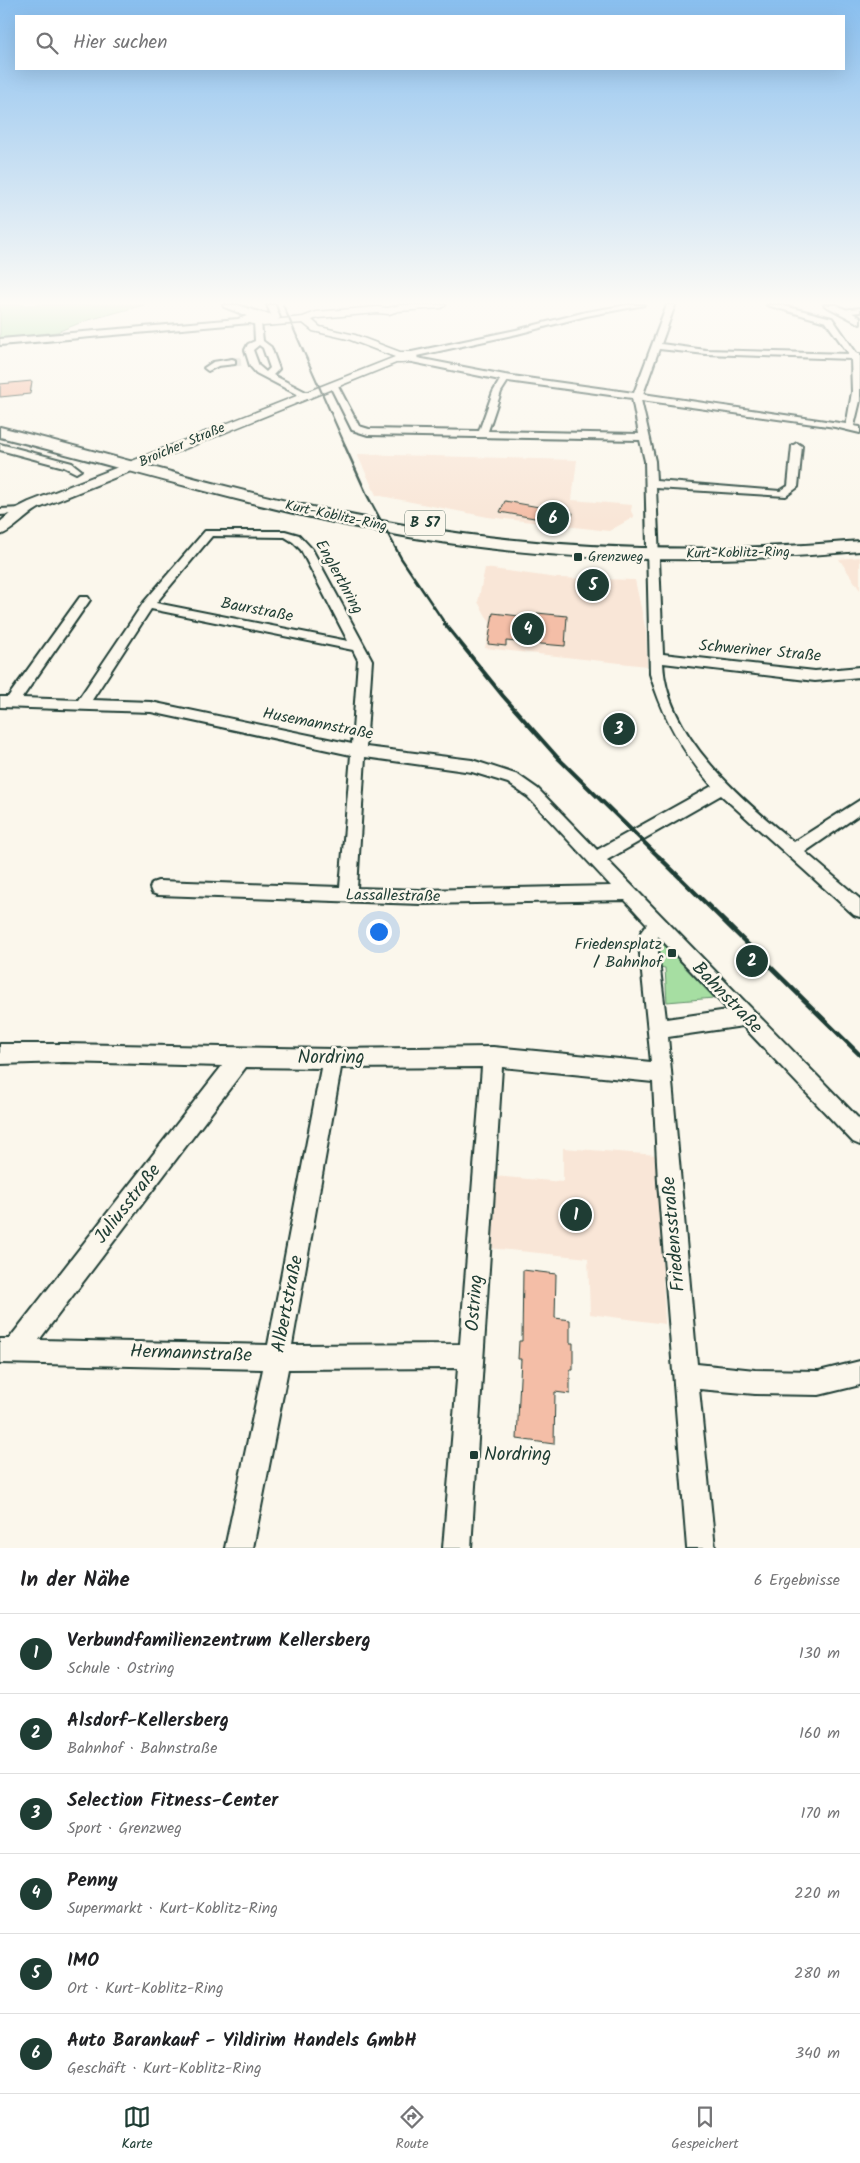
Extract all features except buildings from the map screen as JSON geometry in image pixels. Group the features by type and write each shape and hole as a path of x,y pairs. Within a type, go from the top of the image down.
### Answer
{"main road":[{"name":"Kurt-Koblitz-Ring","path":"0,423 268,502 415,532 521,546 654,549 740,555 821,551 860,546"},
{"name":"Kurt-Koblitz-Ring","path":"0,432 139,463"},
{"name":"Broicher Straße","path":"0,530 22,511 139,463"},
{"name":"Kurt-Koblitz-Ring","path":"654,549 745,544 860,534"}],"street":[{"path":"271,377 305,395"},
{"name":"Broicher Straße","path":"139,463 351,377"},
{"path":"501,377 860,430"},
{"path":"644,377 636,396 638,414 646,437 650,461 659,684 670,716 689,748 721,788 860,910"},
{"path":"849,427 858,377"},
{"path":"483,433 497,392 505,378"},
{"path":"333,384 355,428 363,430 646,437"},
{"path":"650,484 782,494 791,490 794,484 797,446"},
{"path":"0,447 68,465 76,470"},
{"path":"0,512 22,511"},
{"name":"Englerthring","path":"82,705 148,605 209,532 292,535 306,549 365,660 348,895"},
{"path":"5,702 84,600"},
{"name":"Baurstraße","path":"148,605 359,647"},
{"name":"Schweriner Straße","path":"657,658 815,676 860,672"},
{"name":"Husemannstraße","path":"5,702 151,708 358,751 472,766 513,779 533,792 595,859"},
{"path":"595,859 721,788"},
{"path":"794,852 860,806"},
{"name":"Bahnstraße","path":"595,859 860,1135"},
{"name":"Lassallestraße","path":"158,888 420,897 628,893"},
{"name":"Friedensstraße","path":"658,924 650,932 648,944 662,1073 669,1182 701,1548"},
{"path":"657,1029 746,1017"},
{"name":"Nordring","path":"0,1054 333,1059 493,1057 662,1073"},
{"name":"Ostring","path":"457,1548 493,1057"},
{"name":"Juliusstraße","path":"8,1350 240,1058"},
{"name":"Albertstraße","path":"239,1548 278,1357 333,1059"},
{"name":"Hermannstraße","path":"8,1350 278,1357 472,1356"},
{"path":"687,1375 755,1382 819,1383 860,1373"}],"shaded area":[{"path":"357,454 577,460 572,500 632,505 631,511 634,517 609,531 488,517 376,495"},
{"path":"860,557 860,590 839,559"},
{"path":"485,568 557,578 635,580 646,631 647,666 485,648 490,623 478,602"},
{"path":"563,1148 658,1155 665,1324 590,1314 588,1258 489,1248 494,1176 563,1182"}],"green space":[{"path":"661,942 714,998 667,1002 665,968 660,967 659,944"}],"railway":[{"path":"315,377 345,445"},
{"path":"344,444 367,495 401,558 446,625"},
{"path":"445,624 503,696 558,758 660,858"},
{"path":"659,857 860,1055"}],"place":[{"name":"Auto Barankauf - Yildirim Handels GmbH","path":"553,518"},
{"name":"Grenzweg","path":"578,557"},
{"name":"IMO","path":"593,585"},
{"name":"Penny","path":"528,629"},
{"name":"Selection Fitness-Center","path":"619,729"},
{"name":"Friedensplatz / Bahnhof","path":"672,953"},
{"name":"Alsdorf-Kellersberg","path":"752,961"},
{"name":"Verbundfamilienzentrum Kellersberg","path":"576,1215"},
{"name":"Nordring","path":"474,1455"}]}
